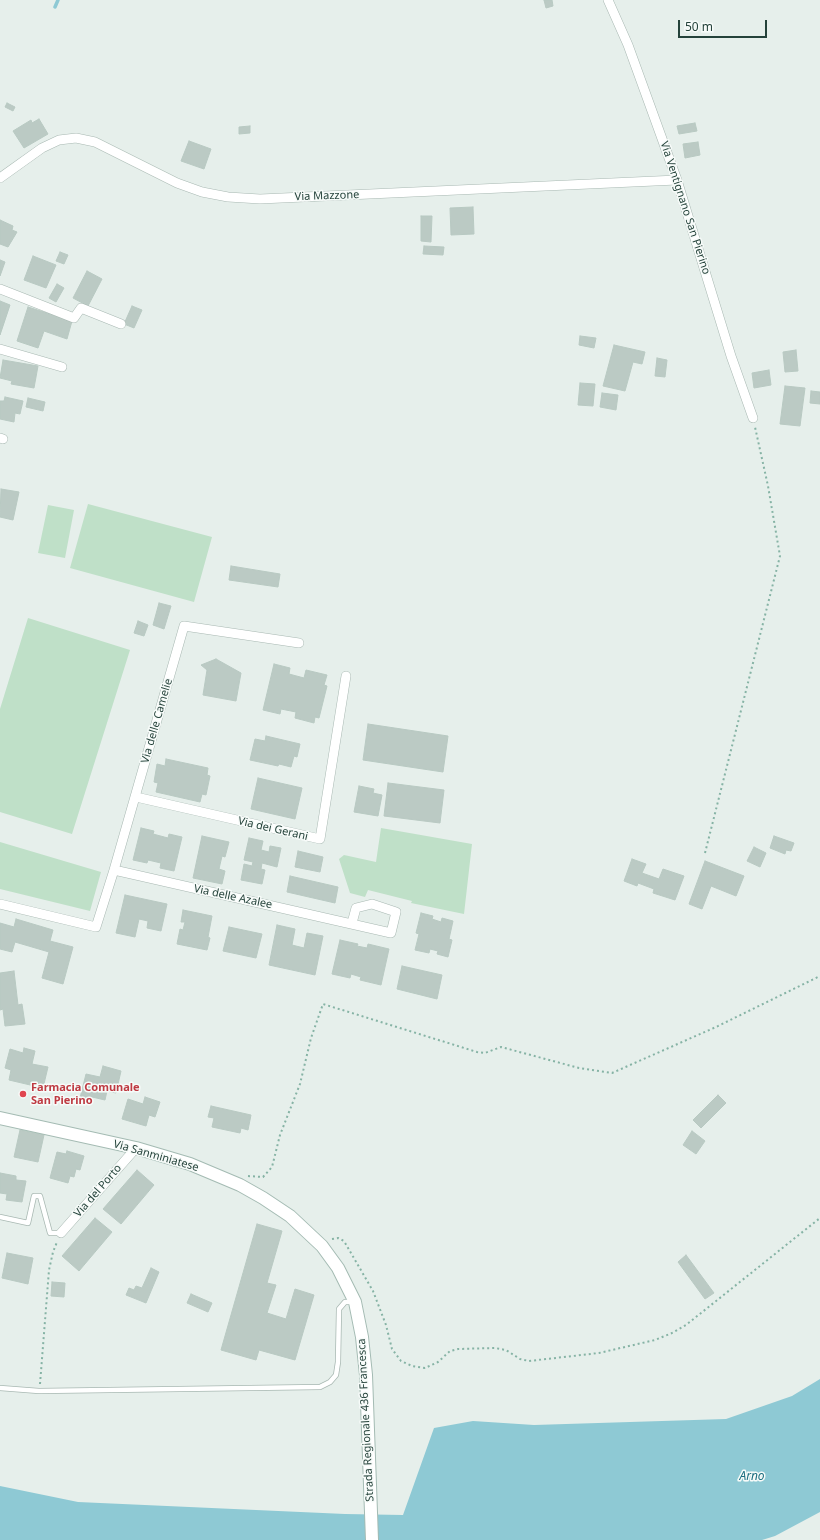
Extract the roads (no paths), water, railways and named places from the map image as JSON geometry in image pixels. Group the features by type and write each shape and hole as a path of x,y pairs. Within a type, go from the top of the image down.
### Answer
{"street":[{"name":"Via Ventignano San Pierino","path":"608,0 628,45 677,180 731,356 753,418"},
{"name":"Via Mazzone","path":"0,178 42,148 59,140 76,138 95,142 177,183 202,192 228,197 260,199 677,180"},
{"path":"0,289 74,318 81,308 121,324"},
{"path":"0,349 62,366"},
{"name":"Via delle Camelie","path":"0,904 96,927 136,796 184,626 298,643"},
{"name":"Via dei Gerani","path":"136,796 320,839 346,676"},
{"name":"Via delle Azalee","path":"114,870 391,933 396,912 372,904 366,905 356,908 352,923"},
{"name":"Via Sanminiatese","path":"0,1118 136,1148 190,1164 240,1185 290,1216 322,1246 338,1268 355,1302"},
{"name":"Via del Porto","path":"61,1233 136,1148"},
{"name":"Strada Regionale 436 Francesca","path":"355,1302 362,1337 366,1375 372,1540"}],"lane":[{"path":"0,1217 28,1223 34,1196 40,1196 50,1233 61,1233"},
{"path":"0,1388 39,1391 320,1387 330,1382 336,1375 338,1362 339,1309 345,1302 355,1302"}],"water":[{"name":"Arno","path":"820,1379 820,1512 775,1536 762,1540 0,1540 0,1486 78,1502 345,1514 403,1515 434,1428 473,1421 534,1425 726,1419 792,1396"}],"waterway":[{"path":"55,7 58,0"}],"place":[{"name":"Farmacia Comunale San Pierino","path":"23,1094"}]}
